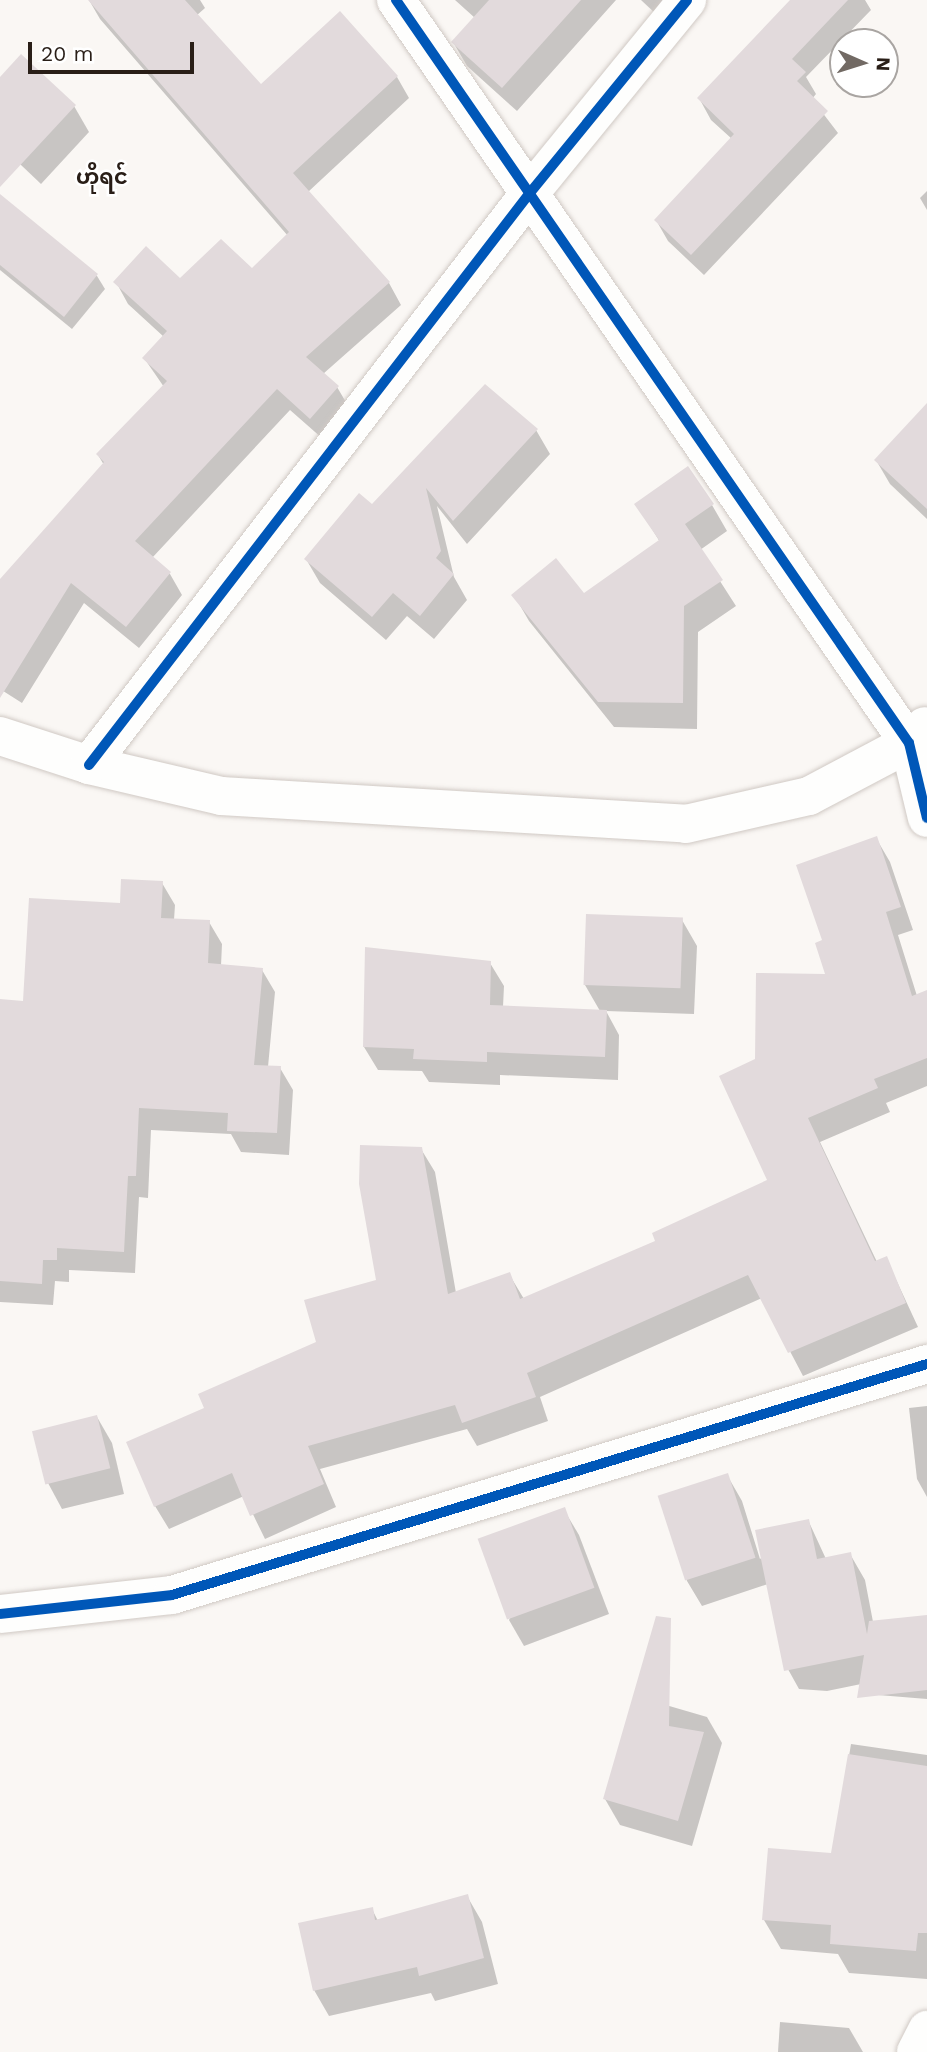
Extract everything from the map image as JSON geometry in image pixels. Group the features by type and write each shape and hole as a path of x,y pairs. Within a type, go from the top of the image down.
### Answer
{"street":[{"path":"396,0 529,194 918,734 927,818"},
{"path":"89,765 529,194 687,0"},
{"path":"2,748 221,796 686,824 809,796 918,734"},
{"path":"0,1614 172,1595 927,1364"},
{"path":"916,2052 927,2030"}],"building":[{"path":"88,0 185,0 261,84 340,11 398,76 293,173 390,282 306,357 339,386 310,419 277,389 135,541 171,572 126,627 71,583 0,698 0,579 104,462 96,454 167,381 142,358 167,331 113,282 146,246 180,278 221,239 252,268 289,232"},
{"path":"489,0 581,0 502,88 451,42"},
{"path":"790,0 848,0 792,59 806,72 797,81 828,111 691,255 654,220 734,134 697,98"},
{"path":"21,54 76,105 0,187 0,77"},
{"path":"0,194 98,274 64,317 0,265"},
{"path":"485,384 538,429 453,521 426,488 441,551 436,558 454,574 420,616 393,593 372,617 304,559 359,493 372,504"},
{"path":"927,403 927,509 874,460"},
{"path":"688,466 714,504 685,524 723,580 684,606 683,703 598,702 511,595 556,558 584,593 659,540 634,504"},
{"path":"877,836 901,907 886,912 912,996 927,990 927,1058 874,1079 878,1088 808,1118 875,1261 887,1256 906,1303 788,1353 748,1275 527,1373 536,1397 462,1423 455,1405 308,1446 324,1484 250,1516 232,1473 154,1507 126,1442 204,1408 198,1394 316,1342 304,1300 376,1280 359,1184 360,1145 422,1147 448,1294 510,1272 520,1299 655,1241 652,1233 767,1180 719,1076 755,1059 756,973 825,974 815,943 822,940 796,865"},
{"path":"121,879 163,881 161,918 210,920 208,963 263,968 254,1065 281,1066 277,1133 227,1131 228,1113 139,1108 136,1176 128,1176 124,1252 57,1248 57,1260 43,1260 42,1284 0,1281 0,999 23,1001 29,898 120,903"},
{"path":"586,914 683,917 680,988 584,985"},
{"path":"365,947 491,961 490,1005 607,1010 605,1057 487,1052 487,1062 413,1059 414,1049 363,1047"},
{"path":"97,1415 110,1468 45,1485 32,1431"},
{"path":"728,1473 756,1558 685,1581 658,1496"},
{"path":"565,1507 594,1588 507,1620 478,1539"},
{"path":"809,1519 817,1559 851,1552 867,1634 869,1621 927,1615 927,1690 857,1698 864,1655 784,1671 755,1530"},
{"path":"656,1616 671,1618 669,1726 704,1732 678,1821 603,1799"},
{"path":"848,1754 927,1766 927,1933 918,1933 916,1951 830,1944 831,1925 762,1920 768,1848 831,1853"},
{"path":"468,1894 484,1958 419,1976 417,1967 313,1991 298,1923 373,1907 375,1920"}],"cycle path":[{"path":"396,0 909,743 927,818"},
{"path":"89,765 529,194 687,0"},
{"path":"0,1614 172,1595 927,1364"}],"district":[{"name":"ဟိုရင်","path":"102,177"}]}
